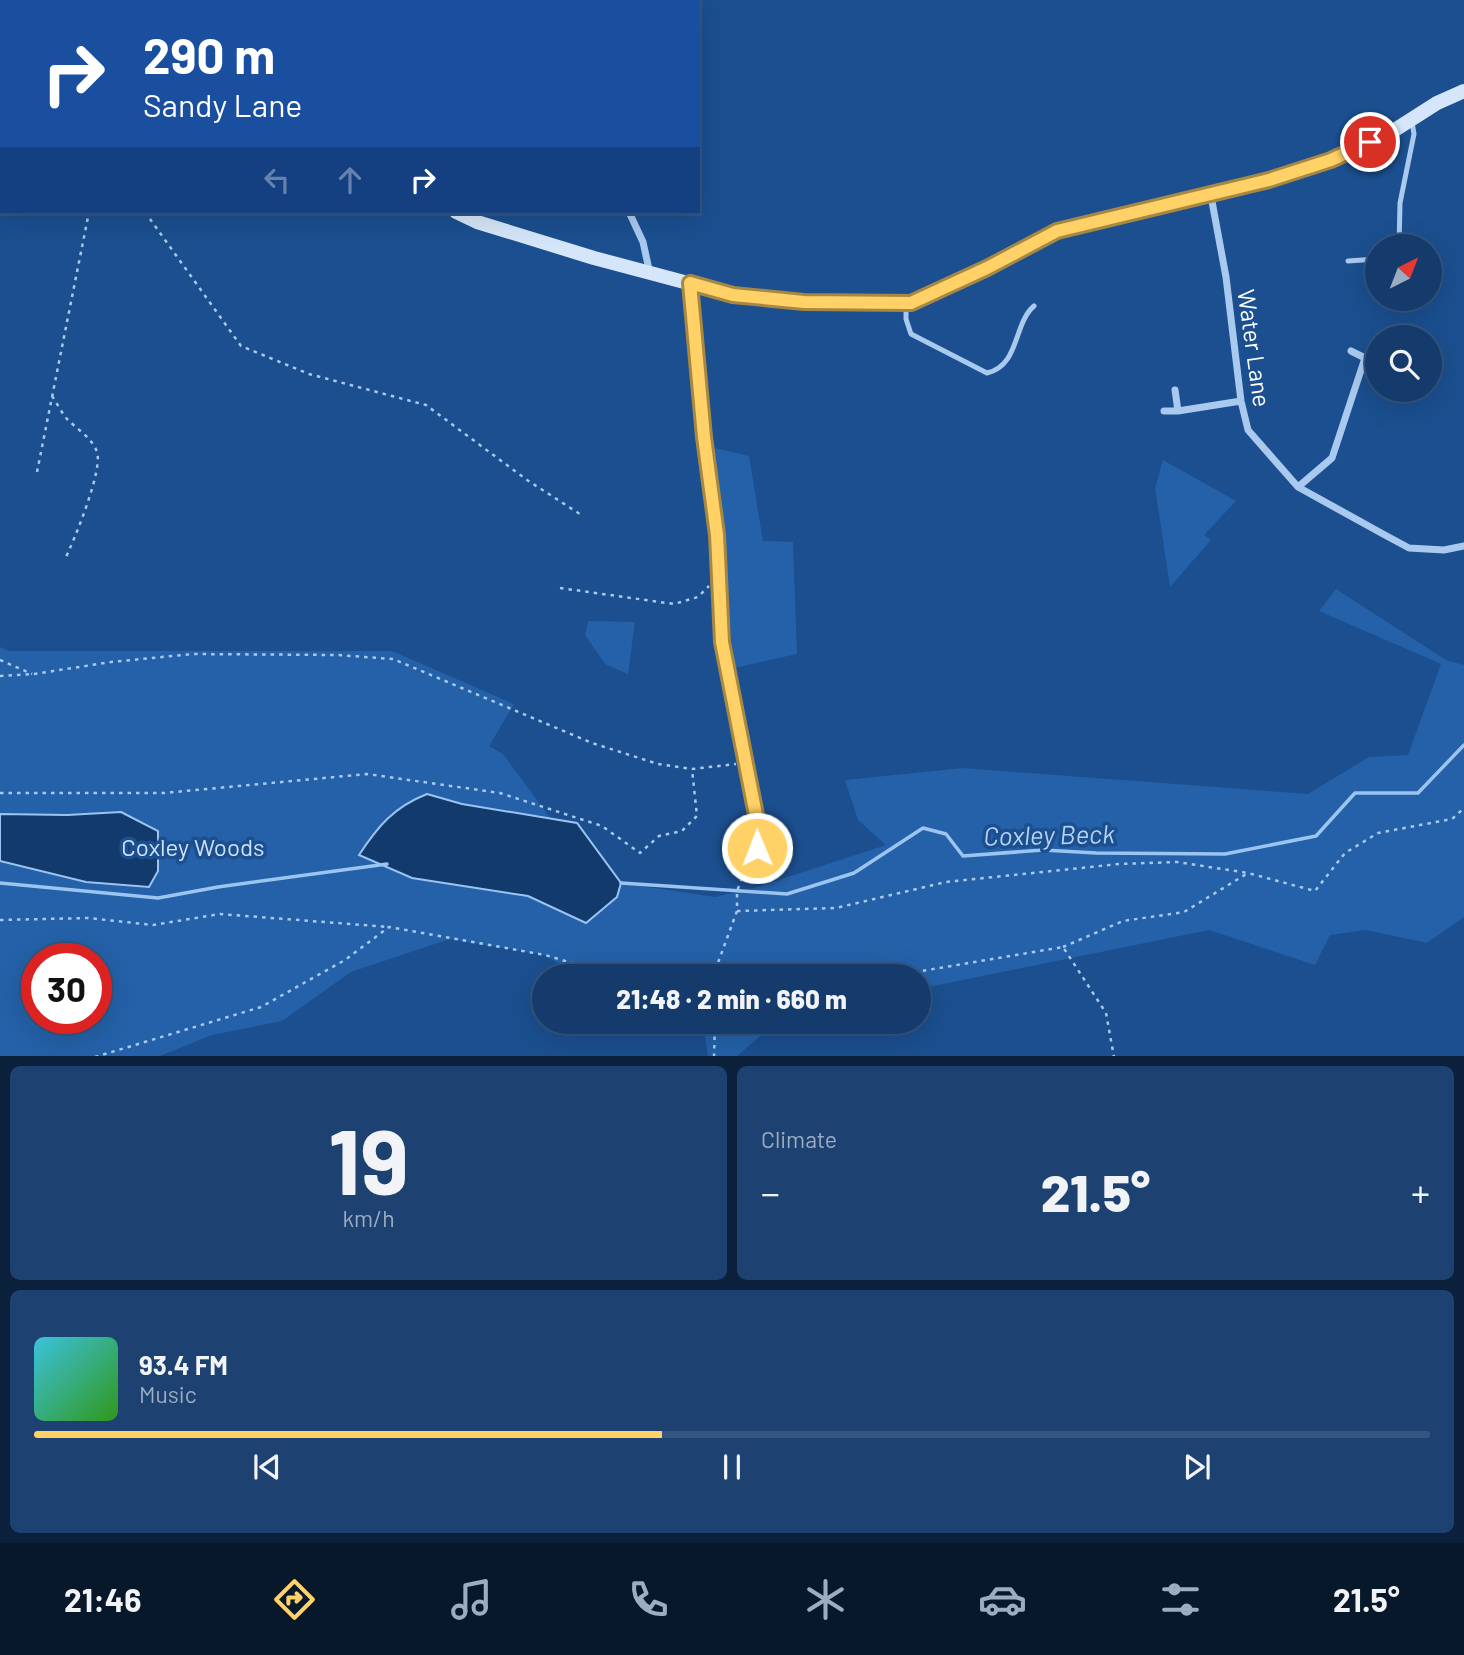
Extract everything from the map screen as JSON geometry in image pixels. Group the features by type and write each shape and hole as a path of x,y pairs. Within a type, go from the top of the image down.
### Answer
{"street":[{"path":"460,214 477,222 650,275 733,295 804,302 911,303 987,268 1057,231 1210,196 1331,160 1390,132 1464,91"},
{"name":"Water Lane","path":"1210,196 1226,277 1241,401 1248,430 1298,487 1409,548 1444,550 1464,546"},
{"path":"630,214 643,242 650,275"},
{"path":"690,283 704,437 717,535 722,642 757,820 757,848 744,871"},
{"path":"1298,487 1332,458 1365,358 1351,351"},
{"path":"1175,390 1178,411"},
{"path":"1164,411 1241,401"}],"lane":[{"path":"1399,234 1400,203 1414,134 1412,119"},
{"path":"1348,261 1365,260"},
{"path":"906,303 906,319 911,334 987,373 1007,360 1016,345 1027,312 1034,306"}],"path":[{"path":"37,472 89,214"},
{"path":"146,214 241,346 309,374 426,405 527,480 583,516"},
{"path":"52,396 97,453 95,474 79,527 66,557"},
{"path":"560,588 674,604 698,597 719,576"},
{"path":"0,676 193,654 337,655 393,659 592,743 659,764 692,769 746,762"},
{"path":"0,660 34,674"},
{"path":"0,793 164,793 367,774 500,793 602,826 640,853 659,836 682,831 697,816 692,769"},
{"path":"737,911 753,908 836,908 946,882 1119,864 1177,862 1248,873 1315,891 1345,853 1378,833 1452,819 1464,808"},
{"path":"718,964 737,911 737,891 744,871"},
{"path":"931,969 1063,947 1123,921 1184,912 1248,873"},
{"path":"0,920 88,918 153,925 220,914 389,927 545,955 575,964"},
{"path":"95,1056 261,1007 345,960 389,927"},
{"path":"1063,947 1106,1013 1114,1056"},
{"path":"714,1056 715,1034"}],"green space":[{"path":"714,448 749,456 763,541 793,542 797,654 734,668"},
{"path":"1163,460 1236,501 1204,535 1211,540 1170,587 1155,488"},
{"name":"Coxley Woods","path":"1336,589 1446,660 1464,665 1464,917 1427,943 1366,930 1330,935 1315,965 1209,930 931,987 931,964 559,964 545,955 450,939 351,972 282,1021 212,1035 160,1056 0,1056 0,647 9,651 392,651 514,704 489,746 503,754 551,819 462,804 427,794 412,878 528,896 586,923 617,897 621,883 715,897 754,888 886,845 858,820 845,780 963,768 1308,794 1369,757 1408,755 1441,664 1319,611"},
{"path":"588,621 635,622 628,674 605,664 585,635"},
{"path":"705,1034 762,1034 737,1056 708,1056"}],"shaded area":[{"path":"427,794 462,804 577,823 621,883 617,897 586,923 528,896 412,878 359,855 388,818 405,805"},
{"path":"121,812 158,831 158,871 149,887 86,882 0,861 0,814 67,815"}],"waterway":[{"name":"Coxley Beck","path":"621,883 787,894 854,873 923,828 946,834 963,856 1043,850 1225,854 1316,836 1355,793 1418,793 1464,745"},
{"name":"Coxley Beck","path":"0,883 158,898 387,864"}],"route":[{"path":"757,848 757,820 722,642 717,535 704,437 690,283 733,295 804,302 911,303 987,268 1057,231 1269,180 1331,160 1370,142"}]}
